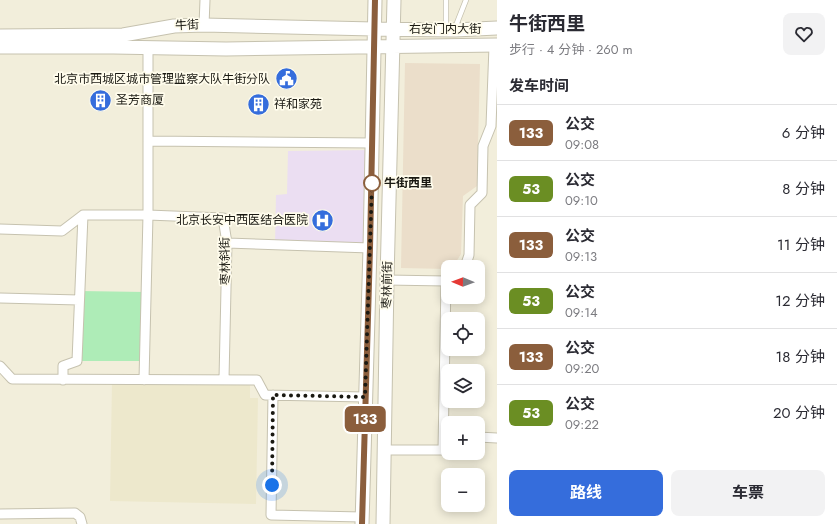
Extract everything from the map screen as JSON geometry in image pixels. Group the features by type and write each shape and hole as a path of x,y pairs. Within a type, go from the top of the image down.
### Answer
{"main road":[{"name":"枣林前街","path":"362,521 375,0"},
{"name":"枣林前街","path":"383,524 386,450 387,280 394,0"},
{"name":"牛街","path":"0,36 123,35 174,26 204,25 394,29"},
{"name":"右安门内大街","path":"394,29 450,30 497,28"},
{"name":"牛街","path":"0,47 148,47 226,49 375,46"},
{"name":"右安门内大街","path":"375,46 495,46"}],"street":[{"path":"204,25 205,0"},
{"path":"467,260 469,255 470,205 482,194 483,146 491,126 495,46"},
{"path":"144,380 148,215 148,47"},
{"path":"148,141 372,143"},
{"path":"0,229 62,231 82,214 148,215"},
{"path":"63,380 63,366 77,361 82,214"},
{"name":"枣林斜街","path":"148,215 223,218 227,243 224,379"},
{"path":"227,243 370,248"},
{"path":"387,280 441,281"},
{"path":"0,298 79,300"},
{"path":"445,416 447,304"},
{"path":"0,366 12,379 257,380 266,395 365,397"},
{"path":"273,395 271,515 362,521"},
{"path":"485,437 497,438"},
{"path":"386,450 441,450"},
{"path":"0,514 75,513 80,517 82,524"}],"lane":[{"path":"446,0 450,30"},
{"path":"450,30 466,0"}],"shaded area":[{"path":"405,63 480,64 477,186 463,196 461,254 457,260 441,260 441,269 401,268"},
{"name":"北京长安中西医结合医院","path":"372,150 370,248 275,245 276,195 287,194 288,151"},
{"path":"112,382 250,385 250,398 258,398 256,504 110,501"}],"green space":[{"path":"79,291 146,292 145,361 77,361"}],"bus line":[{"name":"133","path":"362,524 375,0"}],"place":[{"name":"北京市西城区城市管理监察大队牛街分队","path":"286,79"},
{"name":"圣芳商厦","path":"101,100"},
{"name":"祥和家苑","path":"259,104"},
{"name":"牛街西里","path":"372,183"},
{"name":"北京长安中西医结合医院","path":"323,220"}],"route":[{"path":"272,485 273,395 365,397 372,183"}]}
